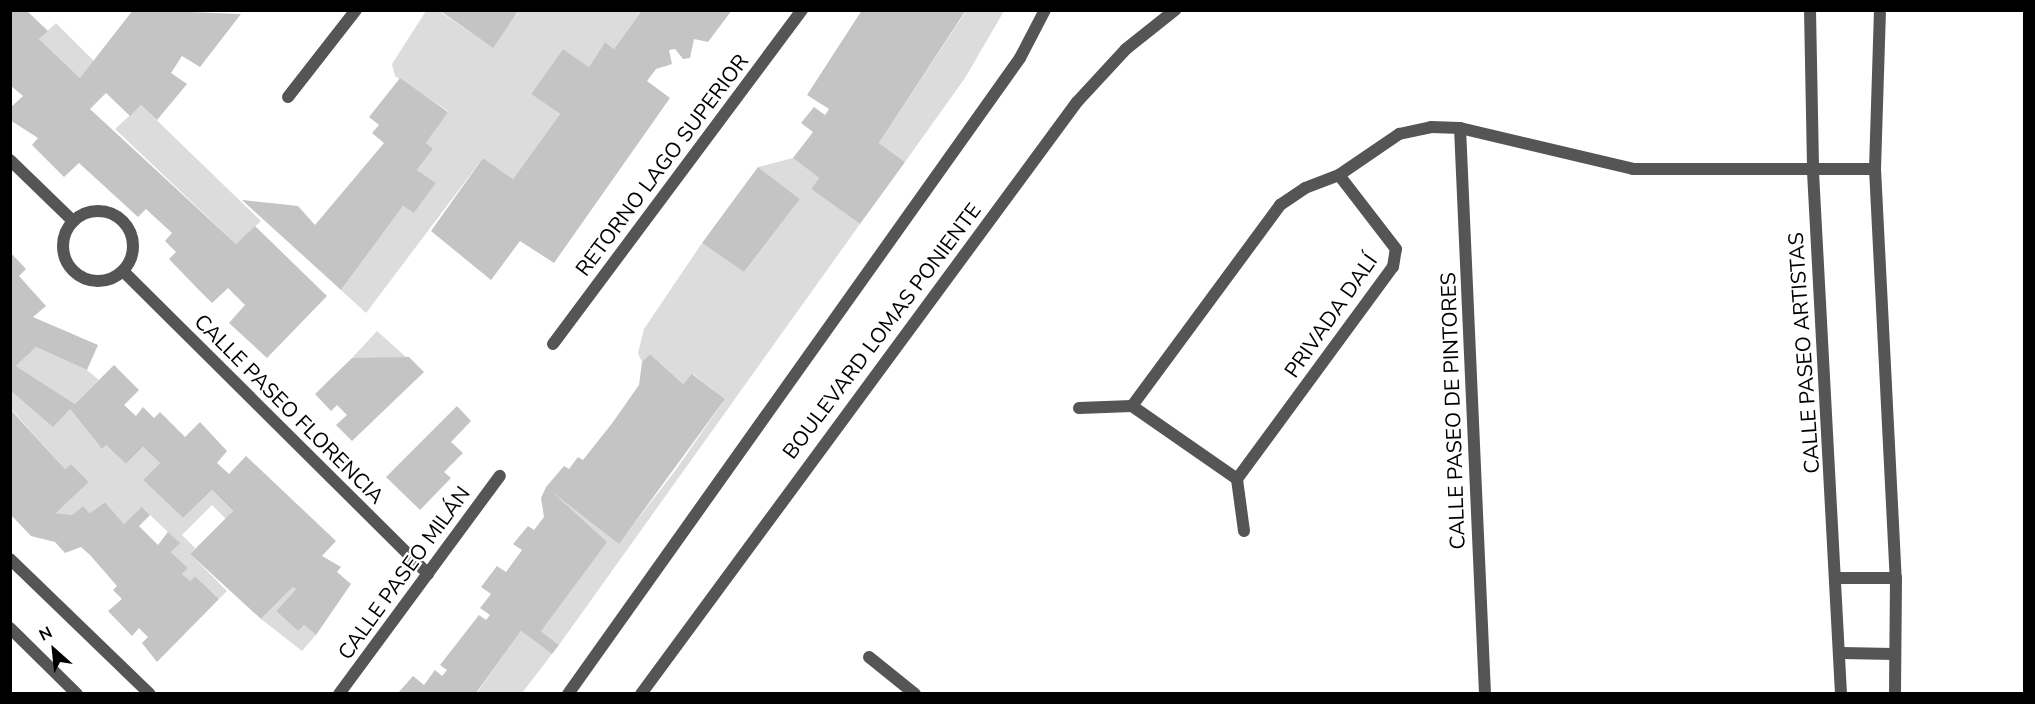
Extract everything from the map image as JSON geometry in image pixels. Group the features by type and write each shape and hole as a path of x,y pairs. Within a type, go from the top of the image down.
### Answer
{"street":[{"path":"288,97 356,10"},
{"name":"RETORNO LAGO SUPERIOR","path":"552,344 802,10"},
{"name":"BOULEVARD LOMAS PONIENTE","path":"568,693 1020,58 1045,10"},
{"name":"BOULEVARD LOMAS PONIENTE","path":"641,693 1077,102 1126,49 1175,10"},
{"name":"CALLE PASEO ARTISTAS","path":"1810,10 1813,172 1838,578 1842,653 1841,693"},
{"path":"1880,10 1875,169 1896,578 1895,693"},
{"path":"1132,406 1280,205 1305,188 1338,175 1399,134 1431,127 1460,128 1634,169 1813,172 1875,169"},
{"name":"CALLE PASEO DE PINTORES","path":"1460,128 1485,693"},
{"path":"10,160 73,221"},
{"name":"PRIVADA DALÍ","path":"1237,478 1393,267 1396,249 1338,175"},
{"path":"98,211 123,221 133,246 123,271 98,282 72,271 62,246 73,221 98,211"},
{"name":"CALLE PASEO FLORENCIA","path":"123,271 428,574"},
{"path":"1078,408 1132,406 1237,478 1244,531"},
{"name":"CALLE PASEO MILÁN","path":"339,693 500,476"},
{"path":"10,558 150,693"},
{"path":"1838,578 1896,578"},
{"path":"10,628 77,693"},
{"path":"1842,653 1894,654"},
{"path":"869,657 913,693"}],"shaded area":[{"path":"426,11 439,11 492,47 519,11 641,11 614,49 605,42 589,67 563,49 531,94 560,114 513,179 483,158 366,313 341,290 403,206 414,213 436,183 417,170 433,149 426,143 448,111 395,76 392,64"},
{"path":"966,11 1004,11 965,78 905,162 879,143"},
{"path":"56,23 95,62 80,78 39,39"},
{"path":"141,105 261,221 236,244 115,129"},
{"path":"793,158 819,178 811,189 860,224 559,645 541,631 548,489 619,543 675,471 725,399 693,374 683,384 650,354 642,362 638,353 644,329 702,243 744,272 800,199 758,167"},
{"path":"377,331 407,358 352,358"},
{"path":"36,347 87,370 99,380 75,404 16,366"},
{"path":"10,390 70,409 102,449 106,445 126,464 143,447 160,463 143,480 183,518 212,490 233,511 226,519 212,505 182,535 195,548 190,554 227,591 219,599 195,576 190,581 182,574 188,568 171,552 179,543 143,508 124,524 105,502 90,513 83,506 72,515 56,513 89,482 71,464 65,469 11,409"},
{"path":"293,587 296,589 276,611 298,631 304,625 316,635 302,651 261,619"},
{"path":"521,631 552,654 522,693 476,694"}],"building":[{"path":"10,10 26,10 48,31 39,39 80,78 133,10 241,14 200,67 182,56 171,73 187,84 157,120 141,105 130,116 106,93 90,109 236,244 255,226 327,296 267,358 229,323 245,305 228,288 212,303 169,259 176,252 165,241 172,233 146,209 138,217 79,163 64,177 32,145 38,138 10,120 10,108 23,96 10,85"},
{"path":"439,10 519,10 493,48"},
{"path":"642,10 732,10 708,42 694,39 690,58 683,59 675,49 669,50 672,64 656,69 647,81 670,98 554,263 520,241 491,280 431,231 483,158 513,179 560,114 531,94 563,49 589,67 605,42 614,49"},
{"path":"862,10 966,10 879,143 905,162 860,224 811,189 819,178 793,158 813,132 801,123 814,107 825,115 829,109 807,95"},
{"path":"400,78 448,112 426,143 433,149 417,170 436,183 414,213 403,206 341,290 242,200 298,206 315,225 384,143 372,133 379,125 369,117"},
{"path":"758,167 800,199 744,272 702,243"},
{"path":"10,252 26,269 19,276 46,306 33,317 98,345 87,370 36,347 16,366 75,404 114,365 139,390 124,405 136,416 143,407 154,418 160,412 185,437 200,422 227,451 217,463 229,474 246,456 336,541 322,556 341,567 337,572 351,584 316,635 304,625 298,631 276,611 296,589 293,587 261,619 190,554 233,511 212,490 183,518 143,480 160,463 143,447 126,464 106,445 102,449 70,409 53,427 10,390"},
{"path":"650,354 683,384 692,374 725,399 619,544 552,492 607,542 541,631 559,645 552,654 521,631 476,693 398,693 413,676 424,685 435,670 442,676 447,670 440,665 479,615 486,620 490,615 480,608 491,594 481,587 497,566 506,572 522,550 513,544 528,526 534,530 544,517 541,498 546,487 564,466 569,469 578,457 583,460 613,422 639,385 642,362"},
{"path":"409,357 424,372 352,441 336,425 347,415 337,405 331,411 315,394 352,358"},
{"path":"457,406 471,421 451,442 463,453 444,472 451,478 420,510 386,477"},
{"path":"10,409 65,469 71,464 89,482 56,513 72,515 83,506 90,513 105,502 124,524 142,507 150,515 139,526 158,545 168,532 180,543 171,552 188,568 182,574 190,581 195,576 219,599 157,662 142,643 148,637 139,628 132,636 108,611 122,599 113,590 117,586 90,555 81,547 65,553 55,542 31,536 10,514"}]}
